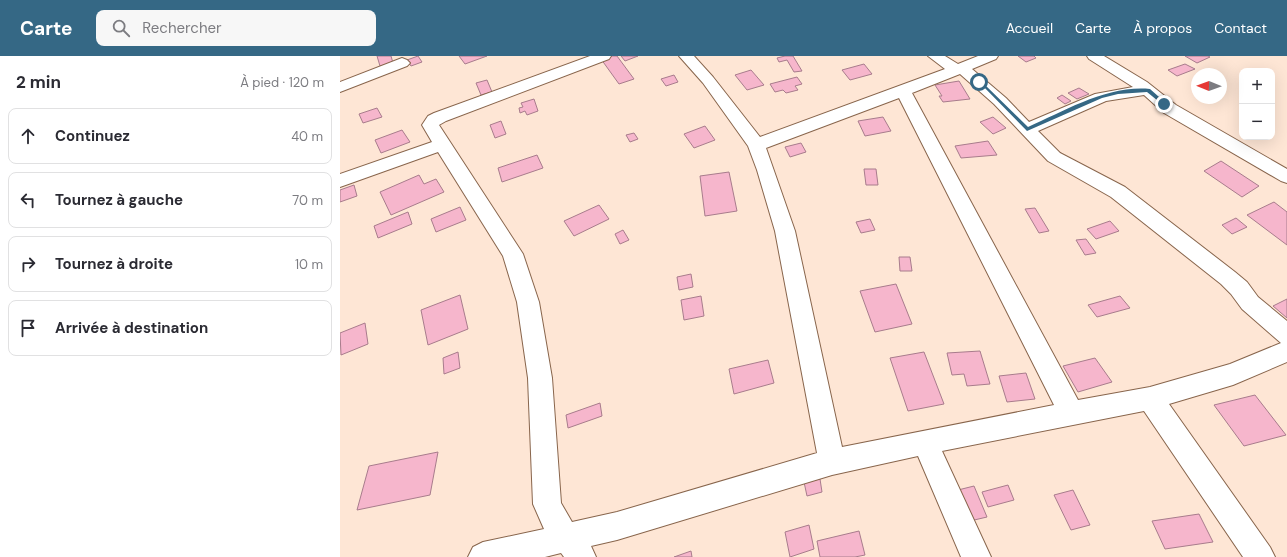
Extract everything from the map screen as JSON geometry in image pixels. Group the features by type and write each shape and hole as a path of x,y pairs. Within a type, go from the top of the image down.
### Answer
{"street":[{"path":"574,548 552,517 547,504 540,378 528,302 513,254 430,125 434,120 604,56"},
{"path":"686,56 708,80 756,145 785,231 832,462"},
{"path":"935,56 959,69 1027,129 1054,157 1118,192 1228,278 1239,288 1250,302 1287,335"},
{"path":"756,145 903,91 991,56"},
{"path":"1094,56 1148,90 1170,109 1287,177"},
{"path":"340,87 402,63"},
{"path":"1027,129 1101,97 1118,93 1148,90"},
{"path":"903,91 1071,413"},
{"path":"340,181 443,144"},
{"path":"484,557 574,548 617,526 832,462 925,442 1150,398 1233,374 1287,351"},
{"path":"1150,398 1260,557"},
{"path":"925,442 976,557"}],"building":[{"path":"377,56 391,56 393,63 380,66"},
{"path":"418,56 422,62 411,66 407,60"},
{"path":"459,56 487,56 465,64"},
{"path":"610,56 617,56 634,79 619,84 601,59"},
{"path":"621,56 638,56 625,61"},
{"path":"793,56 802,71 794,72 787,60 779,62 777,58"},
{"path":"1018,56 1034,56 1036,58 1026,62"},
{"path":"1185,56 1208,56 1210,57 1197,63"},
{"path":"864,64 872,74 850,80 842,70"},
{"path":"1185,64 1193,68 1191,68 1191,71 1177,76 1168,70"},
{"path":"751,70 764,85 747,90 735,75"},
{"path":"674,75 678,82 666,86 661,79"},
{"path":"797,77 802,84 795,86 798,90 786,93 783,90 775,92 770,84"},
{"path":"487,80 492,92 481,95 476,83"},
{"path":"959,81 970,99 943,102 939,96 942,96 935,85"},
{"path":"1079,88 1089,94 1077,99 1068,93"},
{"path":"1062,95 1071,101 1065,104 1057,98"},
{"path":"534,99 538,111 527,115 525,111 520,113 519,108 523,107 521,103"},
{"path":"377,108 382,117 363,123 359,114"},
{"path":"883,117 891,131 865,136 858,121"},
{"path":"993,117 1006,128 993,134 980,122"},
{"path":"501,121 506,134 495,138 490,125"},
{"path":"705,126 715,140 694,148 684,134"},
{"path":"402,130 410,142 381,153 375,140"},
{"path":"634,133 638,139 630,142 626,135"},
{"path":"988,141 997,155 961,158 955,146"},
{"path":"801,143 806,152 790,157 785,147"},
{"path":"537,155 543,168 502,182 498,168"},
{"path":"1221,161 1259,186 1242,197 1204,171"},
{"path":"864,169 876,169 878,185 866,185"},
{"path":"729,172 737,211 705,216 700,176"},
{"path":"419,175 424,184 436,179 444,192 391,215 380,192"},
{"path":"354,185 357,196 340,202 340,190"},
{"path":"1274,202 1287,212 1287,245 1247,215"},
{"path":"599,205 609,219 574,236 564,221"},
{"path":"460,207 466,220 436,232 431,219"},
{"path":"1035,208 1049,231 1039,233 1025,209"},
{"path":"408,212 412,224 378,238 374,226"},
{"path":"1236,218 1247,227 1232,234 1222,225"},
{"path":"870,219 875,230 861,233 856,222"},
{"path":"1110,221 1119,231 1096,239 1087,229"},
{"path":"623,230 629,240 620,244 615,234"},
{"path":"1086,239 1096,253 1085,255 1076,240"},
{"path":"899,257 910,257 912,271 900,271"},
{"path":"691,274 693,287 679,290 677,277"},
{"path":"896,284 912,324 875,332 860,291"},
{"path":"460,295 468,329 428,345 421,310"},
{"path":"701,296 704,316 684,320 681,300"},
{"path":"1120,296 1130,308 1097,317 1088,305"},
{"path":"1287,299 1287,318 1273,306"},
{"path":"365,323 368,344 341,355 340,333"},
{"path":"980,351 990,384 967,386 964,374 952,375 947,353"},
{"path":"458,352 460,368 444,374 443,358"},
{"path":"924,352 944,404 908,411 890,358"},
{"path":"1095,358 1112,382 1078,392 1063,366"},
{"path":"768,360 774,383 734,394 729,369"},
{"path":"1026,373 1035,399 1007,402 999,376"},
{"path":"1255,395 1286,435 1244,446 1214,405"},
{"path":"600,403 602,416 568,428 566,415"},
{"path":"438,452 430,495 357,510 369,466"},
{"path":"820,479 822,492 807,496 804,482"},
{"path":"1008,485 1014,500 988,507 982,492"},
{"path":"974,486 987,517 970,521 958,490"},
{"path":"1073,490 1090,525 1071,530 1054,495"},
{"path":"1199,514 1213,542 1165,549 1152,521"},
{"path":"809,525 814,549 790,557 785,532"},
{"path":"859,531 865,555 855,557 820,557 817,541"},
{"path":"691,551 692,557 674,557"}],"route":[{"path":"979,82 1027,129 1053,120 1101,97 1118,93 1148,90 1164,104"}]}
